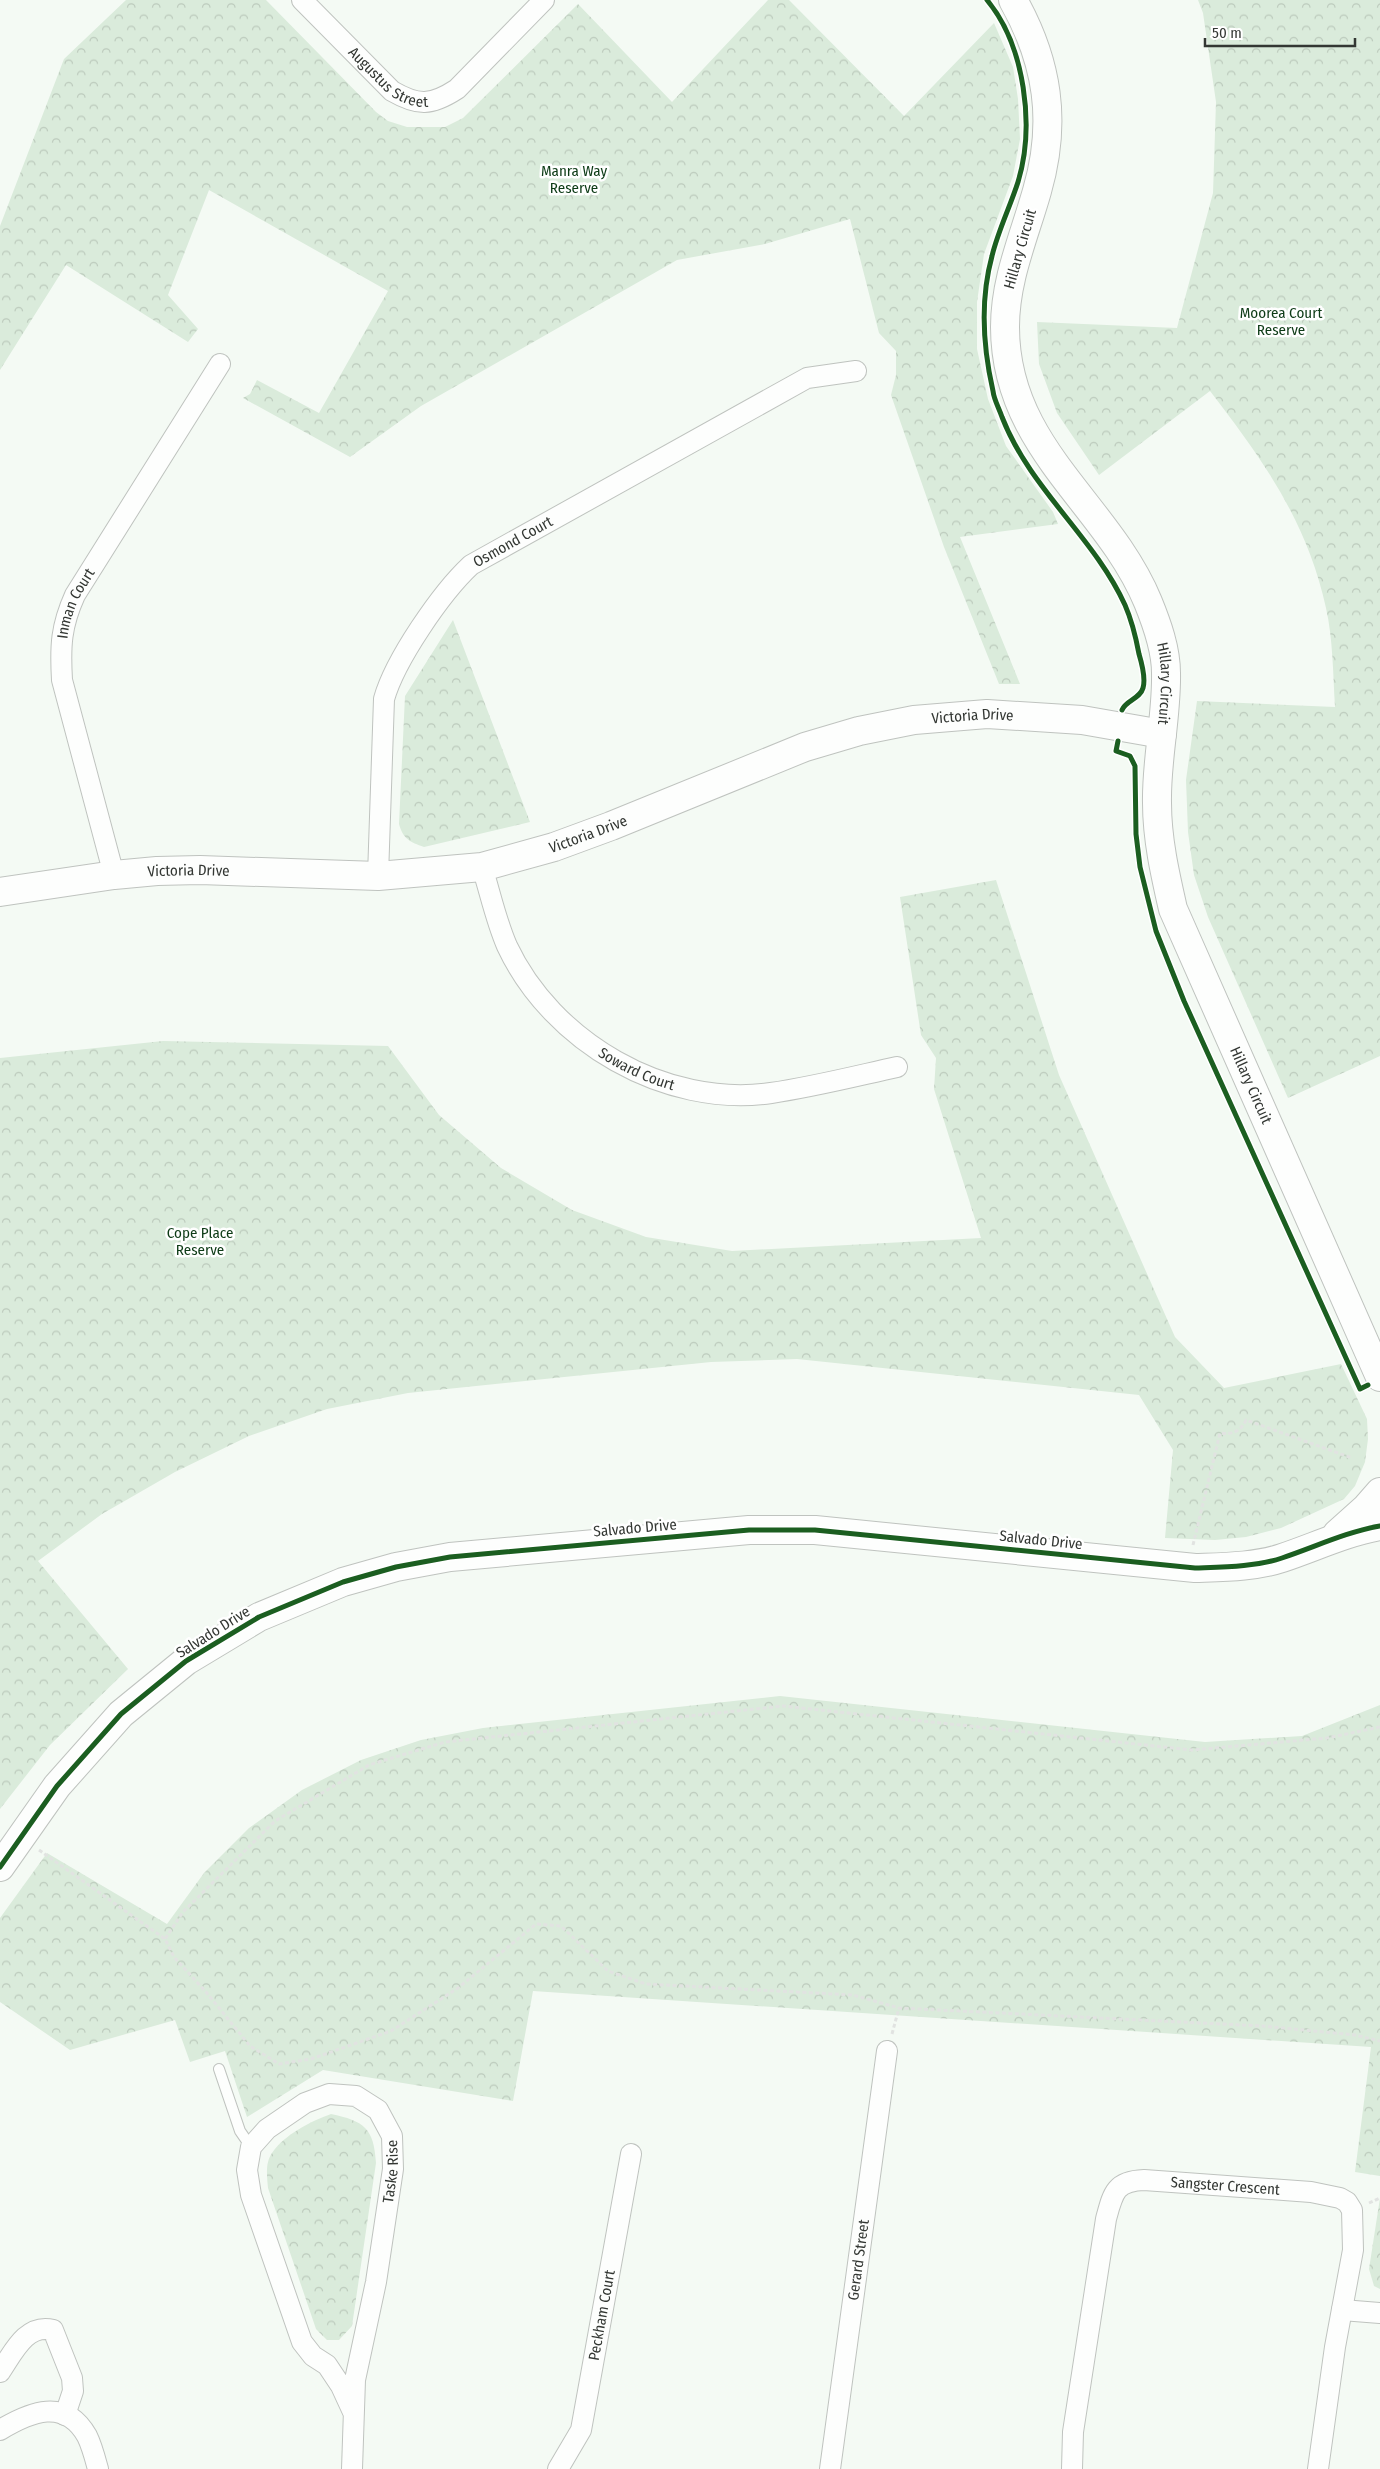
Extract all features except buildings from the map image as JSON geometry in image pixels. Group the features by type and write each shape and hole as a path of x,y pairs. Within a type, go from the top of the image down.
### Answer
{"street":[{"name":"Augustus Street","path":"302,0 392,91 408,100 425,103 441,100 457,89 544,0"},
{"name":"Hillary Circuit","path":"1013,0 1038,53 1047,96 1046,146 1038,190 1017,250 1007,292 1005,329 1009,373 1024,413 1044,450 1131,568 1148,602 1160,637 1166,672 1156,802 1161,850 1172,909 1380,1378"},
{"name":"Inman Court","path":"114,875 62,680 60,647 64,618 74,595 220,364"},
{"name":"Osmond Court","path":"378,876 384,699 389,683 401,660 457,578 471,565 807,378 856,371"},
{"name":"Victoria Drive","path":"0,892 114,875 200,870 378,876 482,867 554,846 611,826 805,747 859,731 914,720 987,714 1082,720 1162,734"},
{"name":"Soward Court","path":"482,867 507,945 532,988 572,1031 616,1062 672,1086 716,1094 770,1094 897,1067"},
{"name":"Salvado Drive","path":"1330,1540 1366,1508 1380,1492"},
{"name":"Salvado Drive","path":"0,1867 57,1786 120,1714 186,1661 258,1617 343,1582 396,1567 450,1557 749,1530 815,1530 1195,1568 1233,1566 1280,1559 1330,1540 1380,1526"},
{"name":"Gerard Street","path":"830,2469 887,2051"},
{"name":"Taske Rise","path":"353,2412 341,2386 326,2365 313,2356 302,2342 251,2195 247,2170 251,2147 267,2129 305,2103 328,2094 356,2096 378,2110 392,2136 393,2169 376,2282 355,2380 353,2412 354,2466"},
{"name":"Peckham Court","path":"558,2469 582,2430 631,2154"},
{"name":"Sangster Crescent","path":"1072,2469 1073,2432 1106,2219 1114,2192 1120,2185 1130,2181 1144,2180 1311,2192 1340,2198 1347,2202 1352,2210 1353,2250 1335,2347 1318,2469"},
{"path":"1342,2310 1380,2313"},
{"path":"0,2372 25,2336 35,2330 45,2328 53,2330 72,2378 73,2391 65,2415"},
{"path":"326,2365 348,2360 362,2352"},
{"path":"0,2430 34,2412 51,2411 65,2415 80,2426 88,2437 98,2469"}],"lane":[{"path":"219,2069 240,2131 251,2147"}],"path":[{"path":"1193,1545 1220,1433 1226,1434 1239,1430 1246,1420 1352,1458"},
{"path":"165,1939 183,1912 275,1820 369,1764 445,1742 783,1706 1192,1750 1326,1738 1380,1726"},
{"path":"20,1838 165,1939 174,1958 206,1992 250,2046 280,2064 311,2059 391,2031 458,1988 536,1924 561,1926 608,1971 646,1984 853,1995 899,2008 1262,2026 1355,2035 1380,2040"},
{"path":"887,2051 899,2008"}],"green space":[{"name":"Manra Way Reserve","path":"126,0 266,0 376,112 388,121 407,127 445,127 463,118 578,4 672,102 768,0 789,0 904,116 994,23 1013,67 1018,99 1020,139 1013,176 984,254 977,302 977,349 988,399 1006,446 1053,512 1058,524 960,537 1020,684 999,684 944,547 891,395 896,375 896,351 879,333 850,219 765,244 677,260 421,406 350,457 243,398 250,394 257,380 319,413 388,291 209,190 168,295 198,329 188,342 66,265 0,370 0,226 64,59"},
{"name":"Moorea Court Reserve","path":"1198,0 1380,0 1380,1056 1288,1098 1208,917 1194,875 1188,832 1186,780 1197,701 1335,707 1330,632 1318,577 1295,519 1281,493 1248,442 1210,391 1099,475 1057,413 1039,364 1037,322 1177,328 1213,193 1216,102 1203,13"},
{"path":"453,620 530,822 424,847 408,839 399,824 405,696"},
{"name":"Cope Place Reserve","path":"996,880 1059,1075 1175,1337 1224,1388 1341,1364 1367,1419 1368,1439 1365,1462 1355,1486 1344,1499 1281,1528 1246,1537 1215,1540 1165,1538 1173,1450 1139,1395 797,1359 711,1362 408,1393 327,1409 249,1436 175,1472 102,1514 38,1561 128,1669 50,1745 0,1809 0,1058 163,1041 388,1046 439,1115 501,1168 572,1210 646,1237 732,1251 981,1238 934,1089 936,1058 921,1035 900,897"},
{"path":"780,1696 1205,1742 1302,1736 1380,1705 1380,2176 1355,2172 1371,2047 533,1991 513,2101 323,2070 247,2117 225,2051 190,2062 175,2020 70,2050 0,2002 0,1918 47,1853 167,1924 204,1873 249,1828 302,1790 361,1760 421,1740 483,1728"},
{"path":"331,2114 352,2120 365,2128 373,2142 376,2163 352,2326 339,2340 327,2340 316,2329 268,2188 267,2174 267,2165 270,2157 283,2140 307,2125"},
{"path":"1380,2198 1380,2289 1374,2286 1369,2269"}],"cycle path":[{"path":"987,0 1000,19 1010,40 1018,63 1026,112 1023,160 1018,182 1001,228 988,273 984,306 985,341 995,401 1014,443 1029,467 1097,557 1125,605 1132,623 1144,680 1141,692 1122,710"},
{"path":"1118,741 1116,751 1130,756 1135,766 1136,834 1140,867 1156,931 1184,1001 1360,1389 1368,1385"},
{"path":"0,1867 57,1786 121,1714 186,1661 259,1617 343,1582 396,1567 450,1557 749,1530 815,1530 1195,1568 1250,1565 1272,1561 1343,1536 1380,1526"}]}
